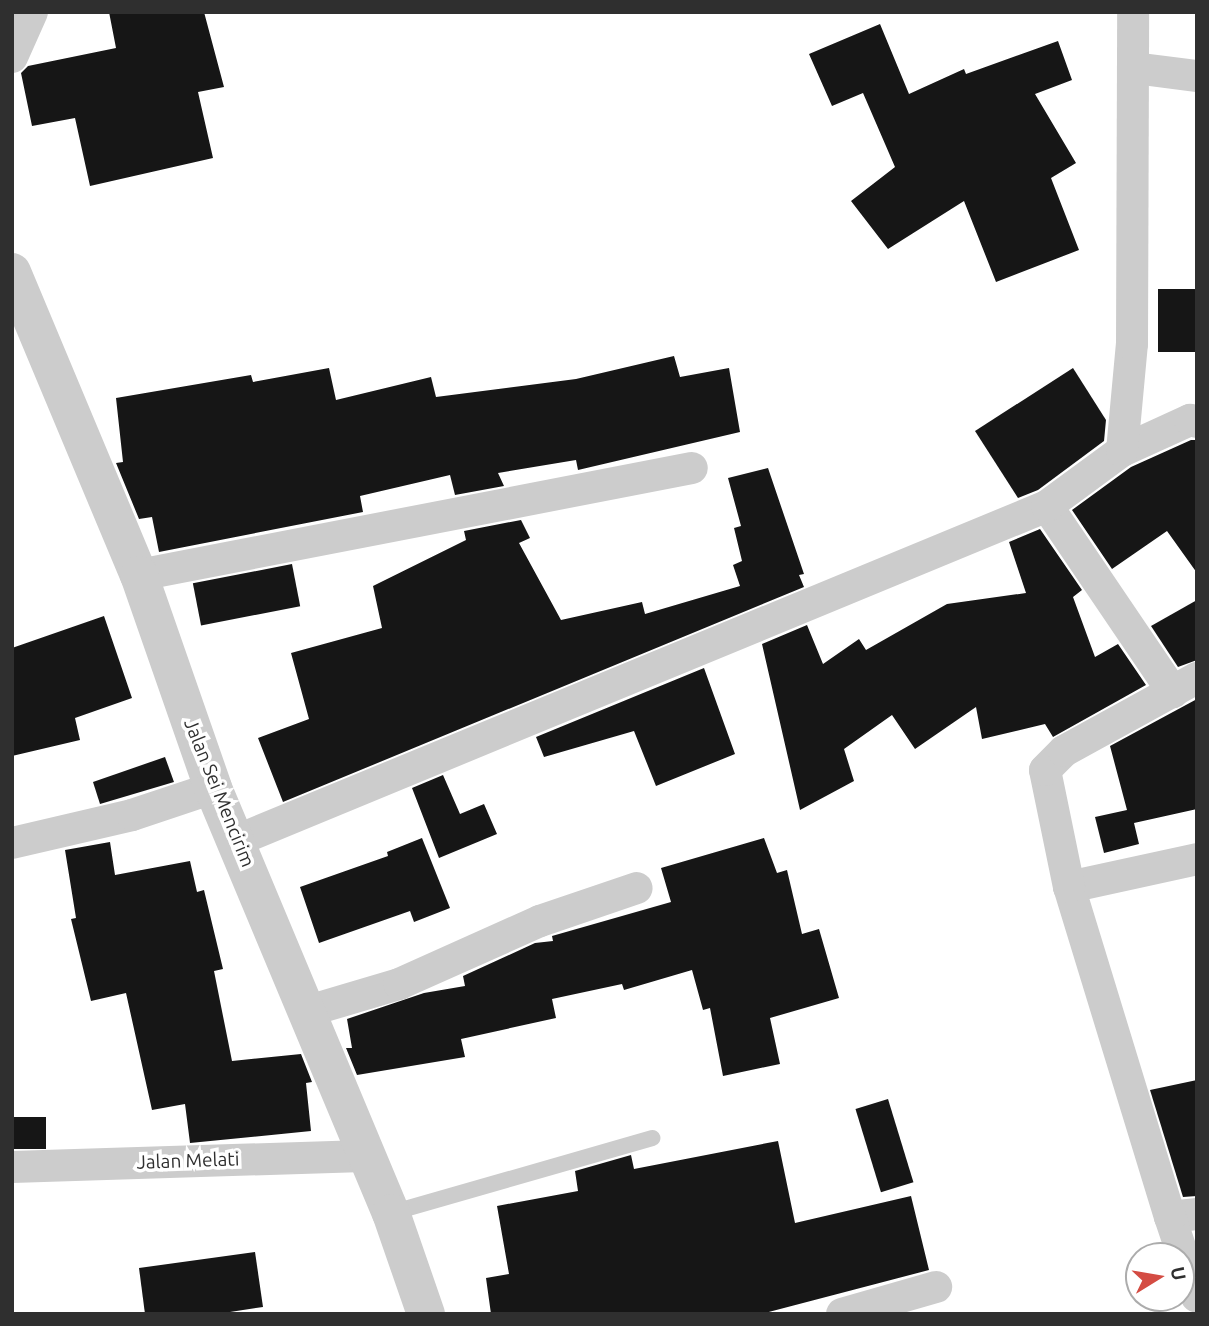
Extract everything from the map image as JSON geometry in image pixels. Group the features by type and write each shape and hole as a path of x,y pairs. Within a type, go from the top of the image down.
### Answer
{"street":[{"path":"12,57 32,12"},
{"path":"1122,451 1132,344 1133,12"},
{"path":"1134,68 1197,76"},
{"name":"Jalan Sei Mencirim","path":"12,272 139,575 213,788 238,840 365,1156 391,1213 426,1314"},
{"path":"238,840 1047,506 1122,451 1189,420 1197,422"},
{"path":"139,575 692,468"},
{"path":"1047,506 1185,685 1064,751 1045,769 1069,887 1184,1216 1197,1297"},
{"path":"12,843 132,815 213,788"},
{"path":"1069,887 1197,859"},
{"path":"308,1011 399,984 540,921 637,888"},
{"name":"Jalan Melati","path":"12,1167 365,1156"},
{"path":"842,1314 936,1287"}],"lane":[{"path":"391,1213 652,1138"}],"building":[{"path":"109,12 204,12 224,87 198,92 213,158 90,186 75,118 32,126 21,73 28,66 116,48"},
{"path":"880,24 909,94 964,69 966,74 1058,41 1072,80 1035,94 1076,163 1051,178 1079,250 996,282 964,201 888,249 851,201 895,167 863,93 832,106 809,54"},
{"path":"1158,289 1197,289 1197,352 1158,352"},
{"path":"674,356 680,377 729,368 740,432 578,470 576,460 498,473 504,486 455,495 450,475 360,496 363,512 159,552 152,517 139,519 116,463 123,462 116,398 251,375 253,382 329,368 336,400 431,377 436,397 576,379"},
{"path":"1073,368 1106,420 1104,441 1038,490 1018,498 975,431"},
{"path":"1191,440 1197,440 1197,573 1167,531 1112,569 1072,510 1131,467"},
{"path":"768,468 804,574 799,575 804,587 283,802 258,738 309,719 291,653 382,628 373,586 466,540 464,531 521,520 530,538 519,543 561,620 642,602 645,614 740,586 733,565 742,561 734,528 741,526 728,478"},
{"path":"1040,529 1082,590 1073,597 1095,657 1118,644 1146,685 1053,737 1045,724 982,739 976,707 915,749 892,715 844,749 854,781 800,810 762,644 807,625 823,664 859,639 866,650 947,604 1026,593 1009,542"},
{"path":"292,564 300,606 201,625 193,583"},
{"path":"1197,600 1197,660 1178,667 1151,626"},
{"path":"104,616 132,698 75,718 80,740 12,756 12,648"},
{"path":"704,668 735,754 656,786 634,731 544,757 536,737"},
{"path":"1197,699 1197,809 1134,823 1139,844 1104,853 1095,817 1127,810 1110,746"},
{"path":"165,757 174,782 100,804 93,782"},
{"path":"443,775 460,814 484,804 497,834 439,858 412,788"},
{"path":"422,838 450,908 414,922 410,911 319,943 300,887 388,856 387,852"},
{"path":"764,838 777,873 787,870 802,934 819,929 839,998 770,1018 780,1064 723,1076 710,1008 703,1010 692,970 624,990 622,984 552,999 556,1018 461,1039 465,1057 357,1075 346,1048 352,1048 347,1019 424,993 465,986 463,976 535,943 553,941 552,936 671,902 661,868"},
{"path":"110,842 115,875 190,861 197,892 204,890 223,969 214,971 232,1061 301,1054 312,1082 306,1083 311,1131 190,1143 185,1104 152,1110 126,993 91,1001 71,919 76,918 65,850"},
{"path":"1197,1080 1197,1196 1183,1197 1150,1090"},
{"path":"888,1099 913,1182 881,1192 855,1109"},
{"path":"12,1117 46,1117 46,1149 12,1149"},
{"path":"778,1141 795,1223 911,1196 929,1270 761,1314 491,1314 486,1278 509,1274 497,1206 578,1191 575,1171 631,1155 634,1169"},
{"path":"255,1252 263,1307 217,1314 145,1314 139,1268"}]}
